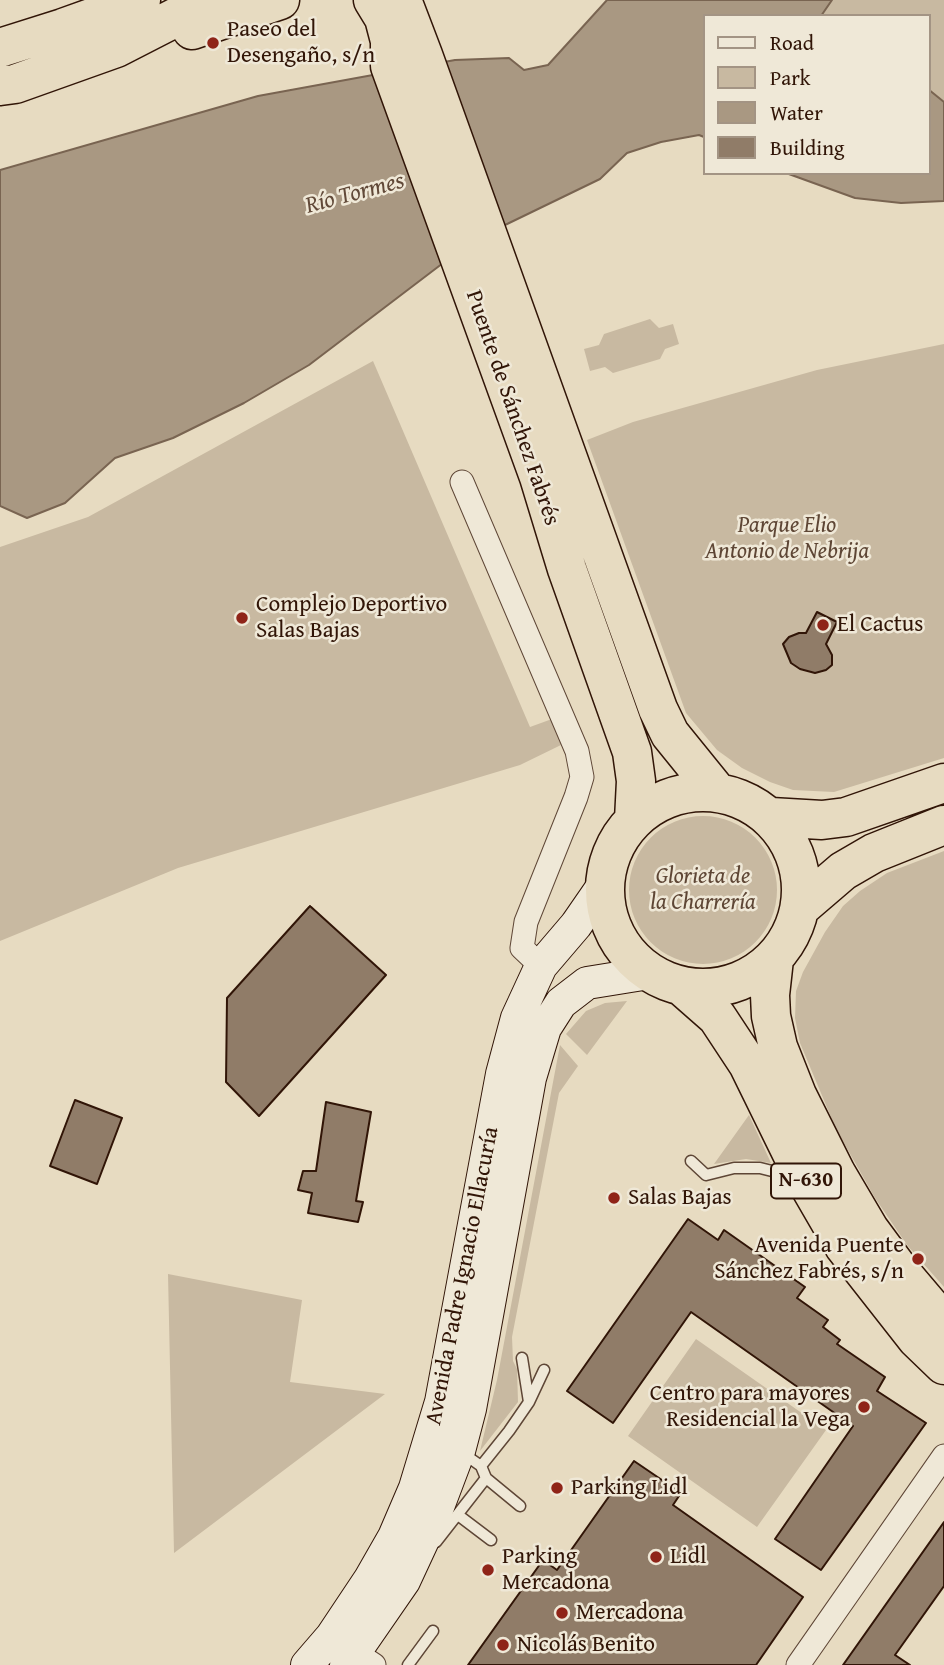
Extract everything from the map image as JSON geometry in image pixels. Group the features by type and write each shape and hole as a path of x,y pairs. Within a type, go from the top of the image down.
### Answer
{"highway":[{"path":"0,48 141,0"},
{"path":"128,43 192,9 218,0"},
{"path":"0,86 15,84 128,43 194,29 280,0"},
{"path":"344,0 350,2 395,50"},
{"name":"Puente de Sánchez Fabrés","path":"373,0 384,18 555,472 670,734 717,792"},
{"name":"Puente de Sánchez Fabrés","path":"395,50 402,0"},
{"name":"Puente de Sánchez Fabrés","path":"555,472 567,569 632,752 636,781 634,820"},
{"name":"N-630","path":"771,817 804,820 846,817 944,783"},
{"name":"N-630","path":"684,988 717,988 748,978 774,959 792,935 801,907 802,882 797,858 787,836 771,817 745,801 717,792 687,792 658,802 634,820 619,839 609,860 605,883 608,918 624,949 649,973 684,988 717,1017 748,1064 800,1170 844,1246 917,1339 944,1365"},
{"name":"N-630","path":"801,907 843,871 874,853 944,825"},
{"name":"N-630","path":"774,959 770,995 771,1016 778,1046 797,1095 836,1173 869,1229 944,1323"}],"main road":[{"name":"Avenida Padre Ignacio Ellacuría","path":"307,1665 332,1636 370,1579 406,1510 442,1402 502,1074 517,1018 541,966 576,925 605,883"},
{"name":"Avenida Padre Ignacio Ellacuría","path":"359,1661 404,1581 436,1511 470,1458 470,1409 530,1078 545,1028 561,1003 587,983 649,973"}],"street":[{"path":"462,482 577,751 582,776 526,922 523,948 541,966"},
{"path":"804,1663 944,1456"}],"lane":[{"path":"691,1161 706,1175 734,1168 760,1168 792,1176 800,1170"},
{"path":"522,1358 528,1402"},
{"path":"520,1506 486,1478 470,1458 528,1402 544,1370"},
{"name":"Avenida Padre Ignacio Ellacuría","path":"404,1581 486,1478"},
{"path":"458,1515 491,1540"},
{"path":"408,1665 433,1631"}],"green space":[{"path":"832,0 944,0 944,102 930,91 930,14 822,14"},
{"path":"650,319 659,328 673,324 679,344 665,349 660,359 613,373 605,367 590,371 584,349 599,345 604,334"},
{"name":"Parque Elio Antonio de Nebrija","path":"944,344 944,758 834,792 793,790 770,782 742,768 717,750 686,713 587,440 633,422 817,370"},
{"name":"Complejo Deportivo Salas Bajas","path":"373,361 530,727 552,719 561,745 520,765 178,868 0,941 0,547 88,517"},
{"name":"Glorieta de la Charrería","path":"703,816 731,821 756,837 772,862 777,890 772,918 756,943 731,959 703,964 675,959 650,943 634,918 629,890 634,862 650,837 675,821"},
{"path":"944,851 944,1287 907,1245 875,1198 836,1129 800,1043 795,1018 796,991 803,972 843,906 887,873"},
{"path":"627,1001 587,1055 566,1034 586,1011 605,1003"},
{"path":"560,1045 578,1066 559,1093 512,1337 518,1402 480,1451 497,1380"},
{"path":"749,1115 771,1163 746,1159 714,1164"},
{"path":"168,1274 302,1300 290,1382 385,1394 174,1553"},
{"path":"696,1339 826,1430 757,1527 628,1436"}],"water":[{"name":"Río Tormes","path":"607,0 832,0 822,14 702,14 702,136 661,142 627,153 600,179 472,241 309,365 244,403 173,438 115,458 65,503 27,518 0,506 0,170 258,96 455,60 509,58 524,70 548,65"},
{"path":"930,91 944,102 944,201 901,203 855,198 792,175 930,175"}],"building":[{"path":"817,612 837,622 826,644 832,655 832,665 815,673 791,663 783,644 789,637 806,633"},
{"path":"310,906 386,975 259,1116 226,1082 227,998"},
{"path":"75,1100 122,1118 97,1184 50,1166"},
{"path":"326,1102 371,1112 356,1201 363,1202 358,1222 308,1213 312,1193 298,1190 303,1171 316,1171"},
{"name":"Centro para mayores Residencial la Vega","path":"688,1219 718,1240 724,1230 805,1287 797,1298 828,1320 823,1327 840,1340 837,1344 885,1377 877,1391 926,1423 821,1570 775,1539 853,1426 691,1312 613,1423 567,1391"},
{"name":"Lidl","path":"634,1461 681,1493 673,1505 803,1597 756,1665 468,1665 543,1560 557,1570"},
{"path":"944,1522 944,1586 895,1655 910,1665 843,1665"}],"place":[{"name":"Paseo del Desengaño, s/n","path":"213,43"},
{"name":"Complejo Deportivo Salas Bajas","path":"242,618"},
{"name":"El Cactus","path":"823,625"},
{"name":"Salas Bajas","path":"614,1198"},
{"name":"Avenida Puente Sánchez Fabrés, s/n","path":"918,1259"},
{"name":"Centro para mayores Residencial la Vega","path":"864,1407"},
{"name":"Parking Lidl","path":"557,1488"},
{"name":"Lidl","path":"656,1557"},
{"name":"Parking Mercadona","path":"488,1570"},
{"name":"Mercadona","path":"562,1613"},
{"name":"Nicolás Benito","path":"503,1645"}]}
